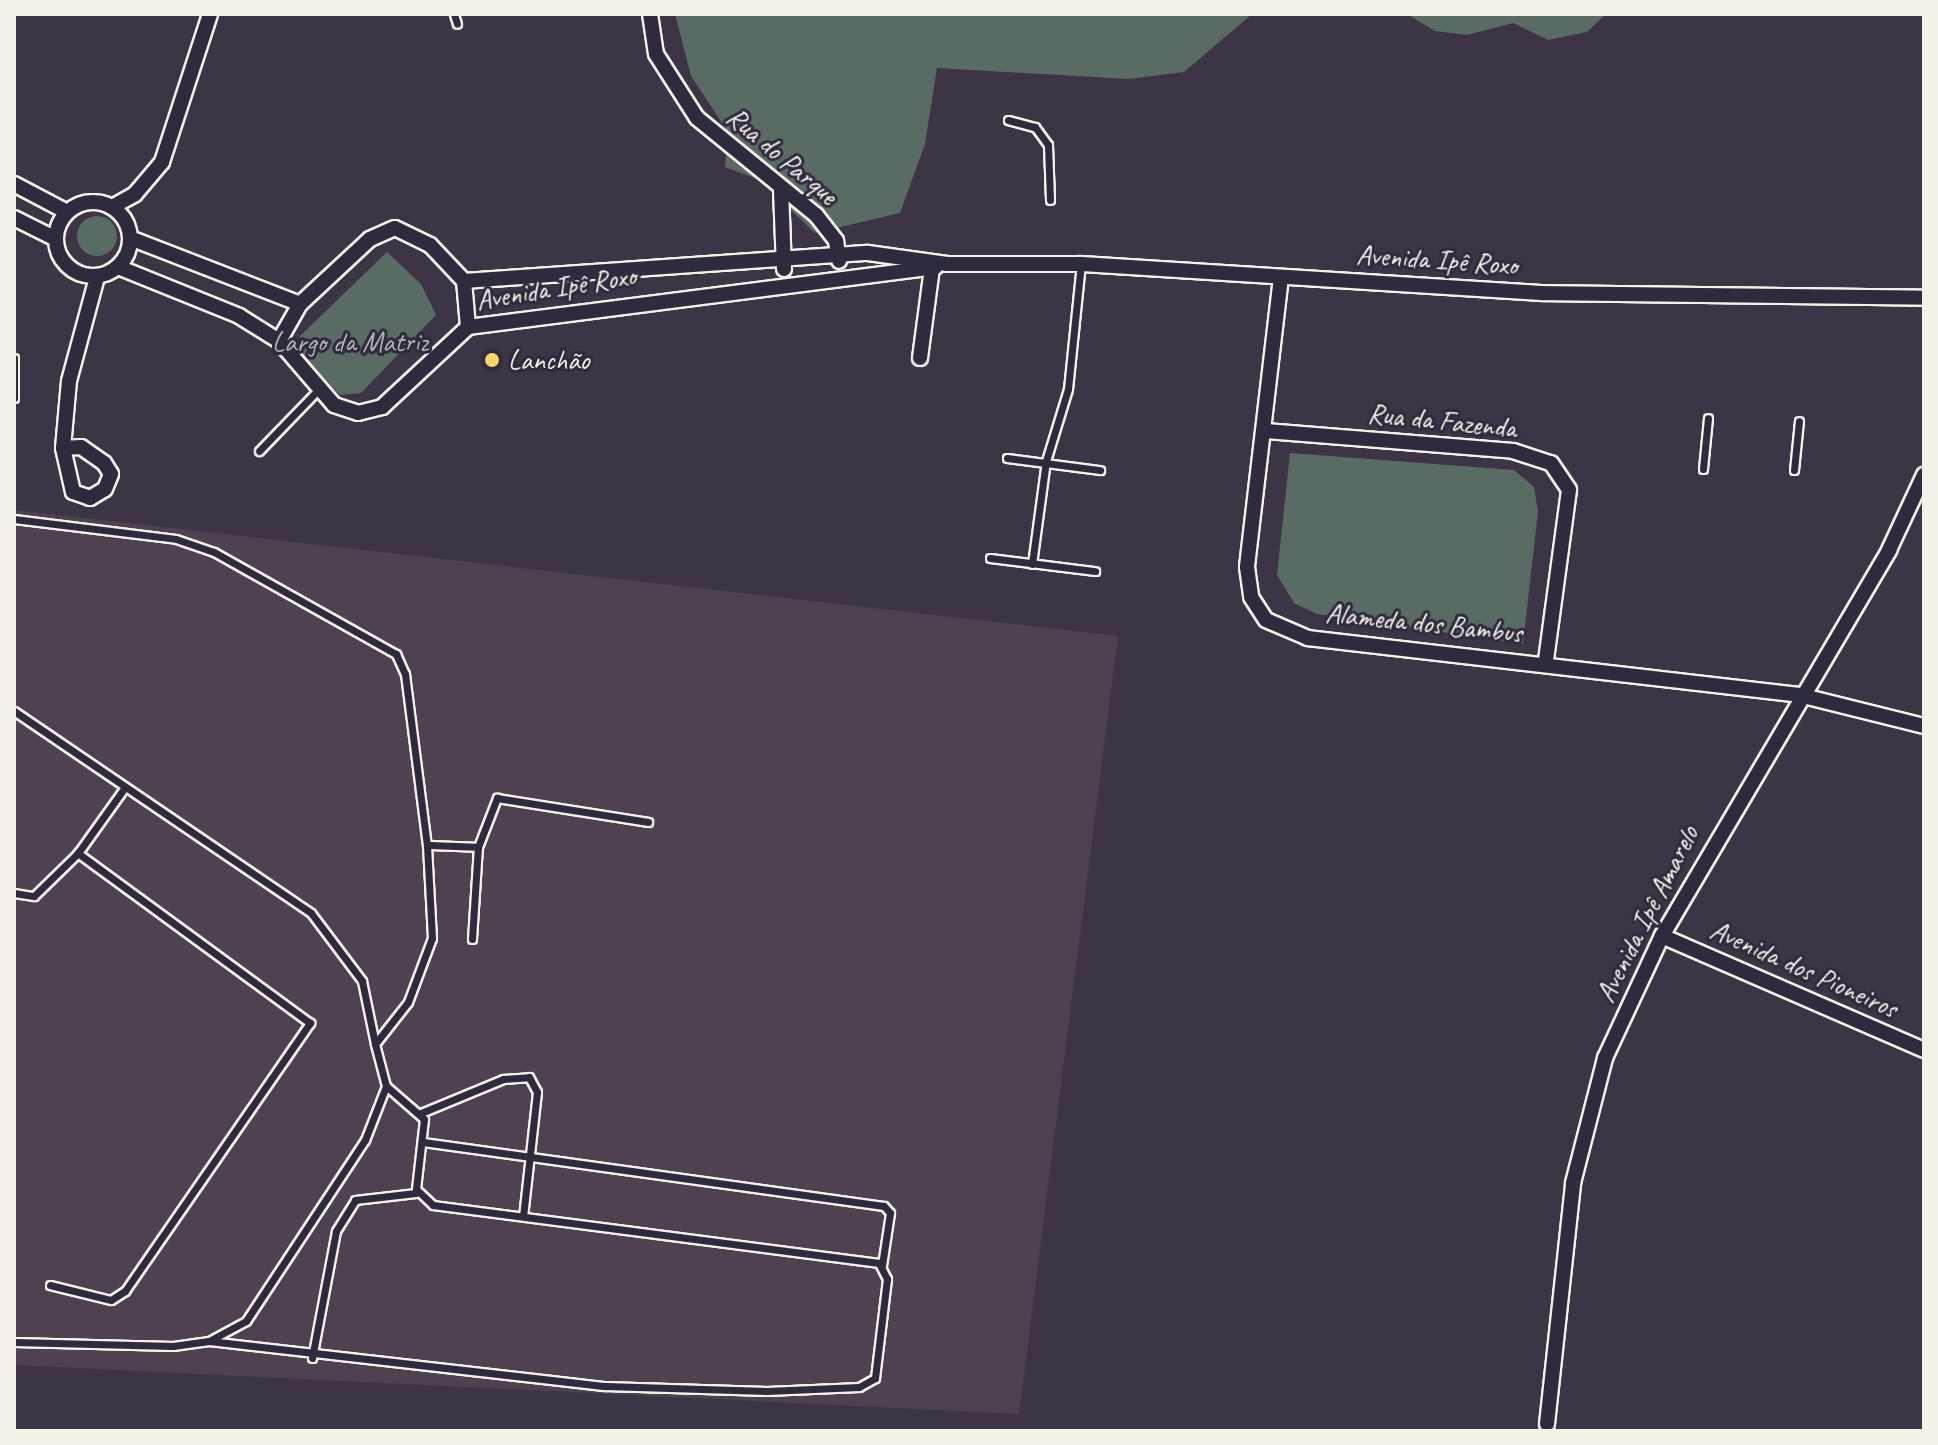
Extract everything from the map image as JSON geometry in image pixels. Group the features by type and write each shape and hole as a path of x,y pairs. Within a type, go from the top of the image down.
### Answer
{"street":[{"path":"56,239 67,212 89,202 112,207 135,194 162,162 210,14"},
{"name":"Rua do Parque","path":"650,14 656,54 697,118 825,224 838,255"},
{"path":"14,184 67,212"},
{"path":"781,190 785,282"},
{"path":"112,207 130,238 300,304 279,341"},
{"path":"14,218 56,239 67,266 97,277 118,267 130,238"},
{"name":"Avenida Ipê Roxo","path":"300,304 370,239 395,228 430,245 464,281 838,255 947,264 1081,264 1574,295 1924,298"},
{"path":"838,255 840,274"},
{"name":"Avenida Ipê Roxo","path":"118,267 203,297 279,341 318,390 344,409 371,412 468,327 840,274 932,268 947,264"},
{"path":"920,358 932,268"},
{"path":"63,448 72,370 97,277"},
{"name":"Alameda dos Bambus","path":"1281,277 1266,431 1247,567 1251,597 1266,620 1308,638 1546,661 1799,695 1924,726"},
{"path":"464,281 468,327"},
{"name":"Rua da Fazenda","path":"1266,431 1513,451 1551,463 1569,490 1546,661"},
{"name":"Avenida Ipê Amarelo","path":"1547,1424 1585,1118 1662,936 1799,695 1889,550 1924,475"},
{"name":"Avenida dos Pioneiros","path":"1662,936 1924,1050"}],"lane":[{"path":"454,14 457,24"},
{"path":"1008,120 1035,127 1048,145 1050,200"},
{"path":"1032,564 1046,463 1068,389 1081,264"},
{"path":"14,358 14,398"},
{"path":"259,451 318,390"},
{"path":"1703,469 1708,418"},
{"path":"1794,470 1799,421"},
{"path":"1007,458 1100,470"},
{"path":"14,519 176,539 214,552 396,654 405,674 427,845 432,938 408,1002 375,1044"},
{"path":"990,558 1095,571"},
{"path":"14,711 321,923 362,981 386,1086 365,1140 308,1218 268,1297 246,1321 209,1341"},
{"path":"14,893 34,896 78,853 125,787"},
{"path":"472,939 478,847 497,798 648,822"},
{"path":"427,845 478,847"},
{"path":"50,1285 111,1300 125,1291 310,1023 78,853"},
{"path":"421,1113 503,1079 529,1077 537,1092 527,1154 523,1216"},
{"path":"386,1086 421,1113 423,1142 416,1193"},
{"path":"14,1342 110,1350 209,1341 312,1358 605,1386 859,1387 881,1365 882,1265 890,1213 884,1206 527,1154 423,1142"},
{"path":"312,1358 336,1231 355,1200 416,1193 433,1205 882,1265"}],"shaded area":[{"path":"14,510 1118,636 1019,1414 14,1365"}],"green space":[{"path":"675,14 1252,14 1184,72 1129,79 937,68 925,144 900,213 815,233 760,180 725,167 728,132 691,76"},
{"path":"1407,14 1606,14 1587,32 1548,40 1513,23 1467,35 1435,31"},
{"path":"97,216 111,222 117,236 111,250 97,256 83,250 77,236 83,222"},
{"name":"Largo da Matriz","path":"387,252 421,284 436,315 361,393 340,395 301,356 300,336"},
{"path":"1290,453 1514,470 1534,487 1538,511 1523,644 1317,614 1294,603 1277,575"}],"place":[{"name":"Lanchão","path":"492,360"}]}
